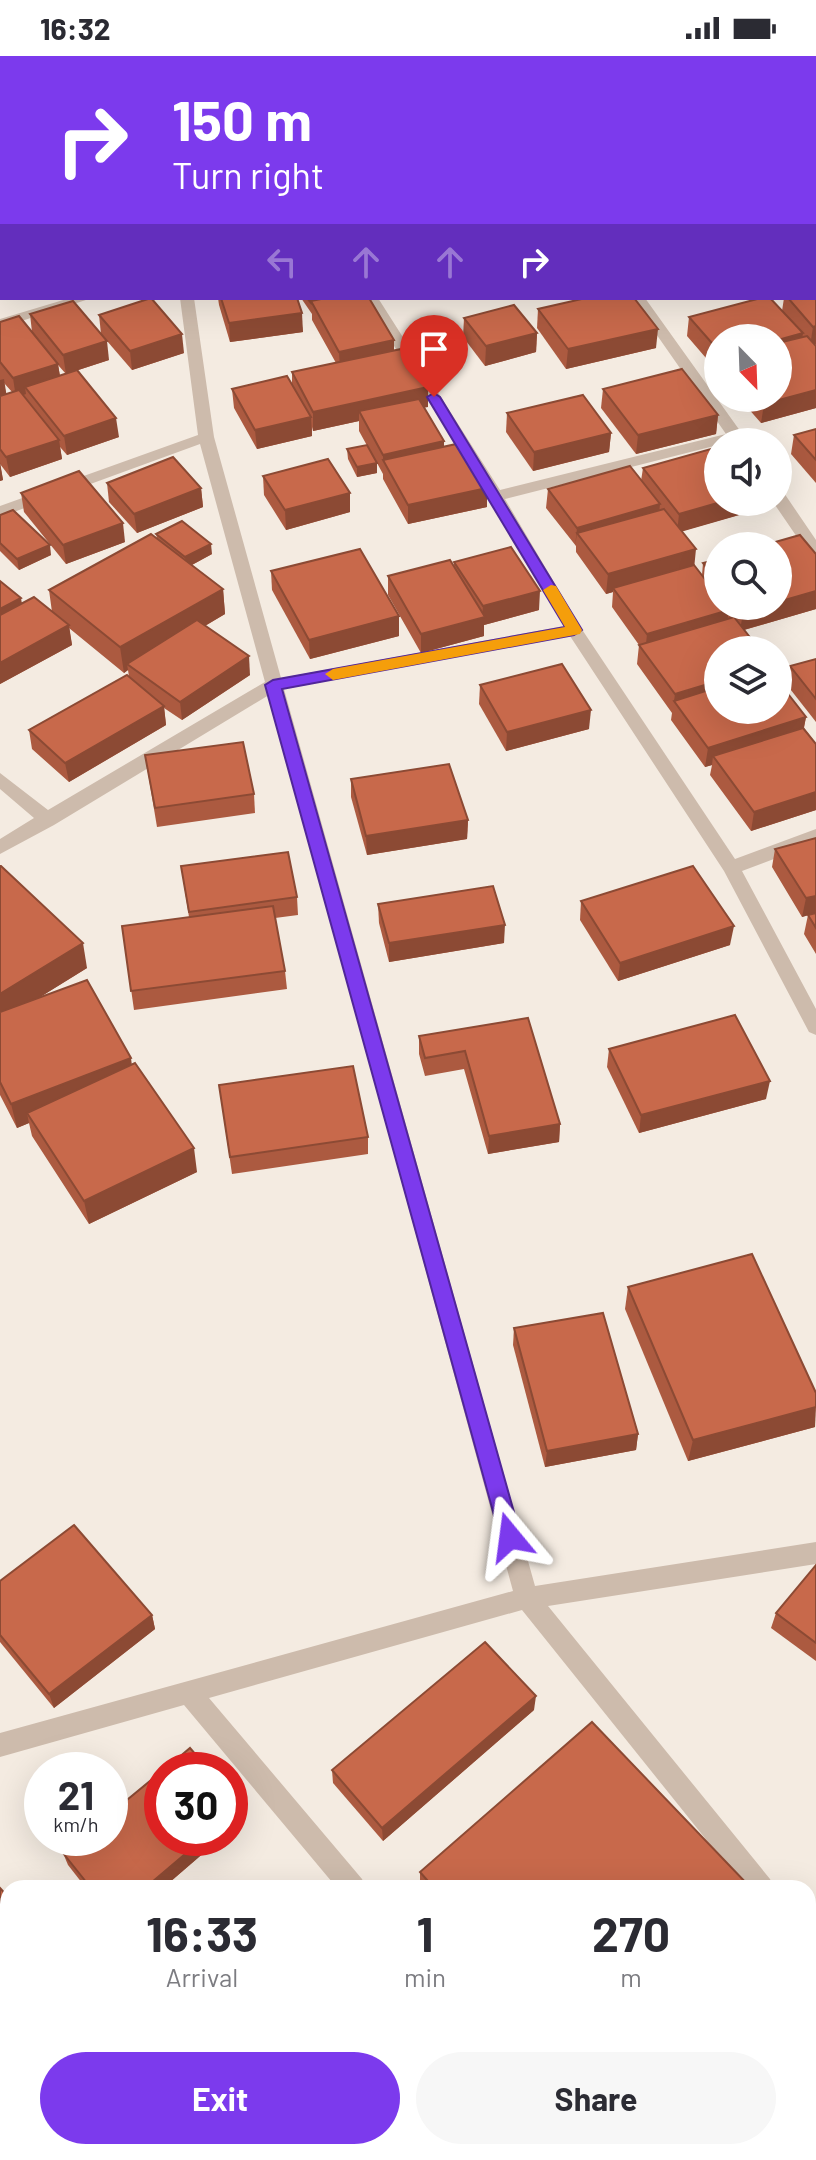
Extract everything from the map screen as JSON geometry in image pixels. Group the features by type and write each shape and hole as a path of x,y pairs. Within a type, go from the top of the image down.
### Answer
{"street":[{"path":"0,302 7,322 78,300"},
{"path":"187,300 206,437 527,1598 755,1880"},
{"path":"372,300 496,496 574,630 731,868 816,1027"},
{"path":"640,300 672,332 731,428"},
{"path":"0,512 206,437"},
{"path":"496,496 704,447"},
{"path":"791,516 816,552"},
{"path":"0,847 273,685 574,630"},
{"path":"0,779 48,820"},
{"path":"731,868 816,836"},
{"path":"0,1745 527,1598 816,1553"},
{"path":"188,1692 346,1880"}],"building":[{"path":"153,300 182,334 130,351 99,315"},
{"path":"222,300 298,300 302,313 229,323"},
{"path":"370,300 394,340 339,352 311,301"},
{"path":"577,300 636,300 658,329 568,349 538,309"},
{"path":"753,300 772,300 803,333 792,336 792,324 704,324 704,334 689,317"},
{"path":"790,300 816,300 816,326 813,327"},
{"path":"73,301 107,341 63,355 30,314"},
{"path":"514,305 537,333 486,346 464,318"},
{"path":"19,316 58,364 13,378 0,362 0,322"},
{"path":"807,336 816,346 816,390 792,396 792,340"},
{"path":"406,348 428,387 313,412 292,372"},
{"path":"682,369 704,397 704,412 716,412 718,415 638,435 603,389"},
{"path":"77,370 116,418 64,436 25,387"},
{"path":"287,376 311,417 255,430 232,389"},
{"path":"19,390 59,440 6,457 0,449 0,396"},
{"path":"583,395 611,433 534,452 507,413"},
{"path":"419,399 444,441 383,455 359,411"},
{"path":"816,429 816,460 794,435"},
{"path":"461,443 487,488 408,505 383,460"},
{"path":"367,445 377,463 357,467 347,449"},
{"path":"704,451 704,507 679,514 643,468"},
{"path":"173,457 201,488 134,514 107,483"},
{"path":"328,459 350,493 285,510 263,476"},
{"path":"630,466 660,504 577,528 548,489"},
{"path":"79,471 123,523 63,545 21,493"},
{"path":"664,509 696,549 608,574 577,533"},
{"path":"13,510 50,545 17,559 0,543 0,515"},
{"path":"182,521 211,544 185,557 156,534"},
{"path":"151,534 223,589 120,647 49,590"},
{"path":"800,535 816,554 816,591 792,598 792,537"},
{"path":"511,547 540,591 483,606 454,562"},
{"path":"360,549 399,616 309,640 271,571"},
{"path":"450,560 485,617 421,634 388,576"},
{"path":"694,565 704,578 704,617 647,634 613,588"},
{"path":"0,581 21,598 0,609"},
{"path":"34,597 69,625 0,663 0,615"},
{"path":"197,620 249,656 180,702 127,664"},
{"path":"724,620 736,620 749,636 704,636 704,685 675,694 639,645"},
{"path":"816,659 816,699 792,669 792,665"},
{"path":"562,664 591,710 507,732 480,685"},
{"path":"127,675 164,706 65,763 29,730"},
{"path":"704,691 704,724 784,724 708,748 674,701"},
{"path":"792,699 806,717 792,721"},
{"path":"803,728 816,744 816,792 754,812 713,756"},
{"path":"243,742 254,794 155,808 145,755"},
{"path":"449,764 468,820 366,836 351,779"},
{"path":"816,838 816,896 806,898 775,849"},
{"path":"288,852 297,897 189,912 181,866"},
{"path":"0,866 83,943 0,994"},
{"path":"693,866 734,926 620,963 581,901"},
{"path":"493,886 505,925 389,943 378,904"},
{"path":"273,906 285,971 131,991 122,926"},
{"path":"816,913 816,928 808,915"},
{"path":"87,980 131,1058 11,1104 0,1082 0,1012"},
{"path":"735,1015 770,1081 641,1115 609,1049"},
{"path":"528,1018 560,1124 489,1136 465,1051 425,1058 419,1036"},
{"path":"135,1063 194,1148 84,1201 27,1113"},
{"path":"353,1066 368,1137 230,1157 219,1085"},
{"path":"752,1254 816,1393 816,1407 693,1440 628,1287"},
{"path":"603,1313 638,1434 547,1451 514,1328"},
{"path":"74,1525 152,1615 49,1694 0,1635 0,1581"},
{"path":"816,1565 816,1643 776,1613"},
{"path":"485,1642 536,1696 382,1828 332,1770"},
{"path":"592,1722 743,1880 427,1880 420,1872"},
{"path":"144,1786 144,1856 183,1856 154,1880 85,1880 65,1856 128,1856 128,1799"}],"slow traffic":[{"path":"333,674 574,630 551,590"}],"route":[{"path":"434,397 574,630 273,685 510,1537"}]}
